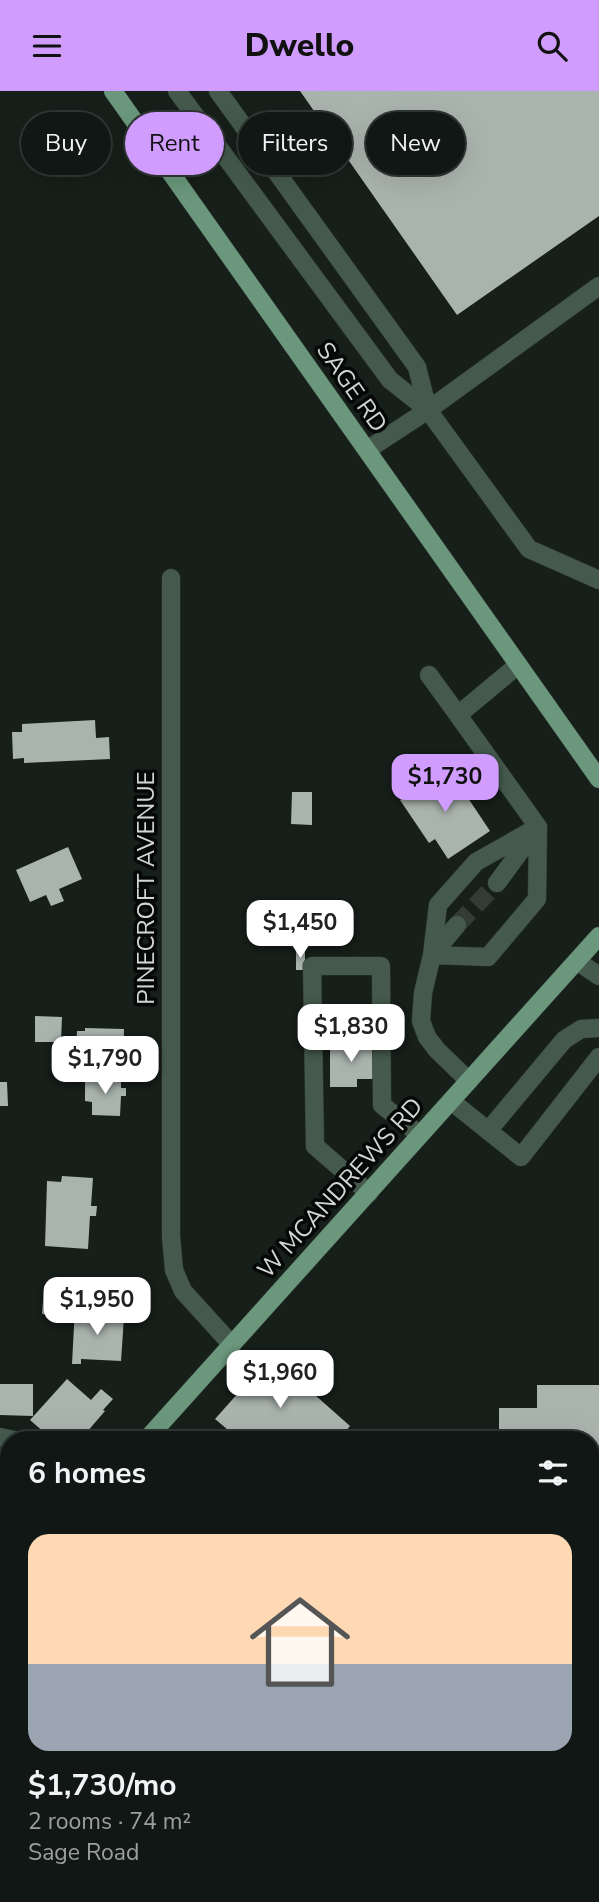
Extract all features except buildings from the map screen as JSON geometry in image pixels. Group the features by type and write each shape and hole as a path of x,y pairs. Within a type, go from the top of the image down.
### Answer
{"main road":[{"name":"SAGE RD","path":"113,91 551,712"},
{"path":"551,712 599,756"},
{"path":"551,712 599,779"},
{"name":"W MCANDREWS RD","path":"154,1431 599,936"}],"street":[{"path":"177,91 390,380 428,410 529,549 599,580"},
{"path":"218,91 417,367 428,410"},
{"path":"328,294 353,278"},
{"path":"367,450 428,410 599,286"},
{"name":"PINECROFT AVENUE","path":"171,578 172,1248 174,1270 183,1291 232,1345"},
{"path":"458,716 518,665"},
{"path":"429,675 538,827 537,899 488,957 432,955"},
{"path":"497,883 538,827"},
{"path":"469,1081 437,1050 427,1037 421,1021 438,905 476,862 538,827"},
{"path":"432,955 457,925"},
{"path":"577,961 599,977"},
{"path":"369,1192 315,1146 312,967 381,967 382,1105 420,1135"},
{"path":"488,1131 564,1040 582,1029 599,1028"},
{"path":"451,1101 521,1157 599,1057"}],"tunnel":[{"path":"457,925 497,883"}]}
